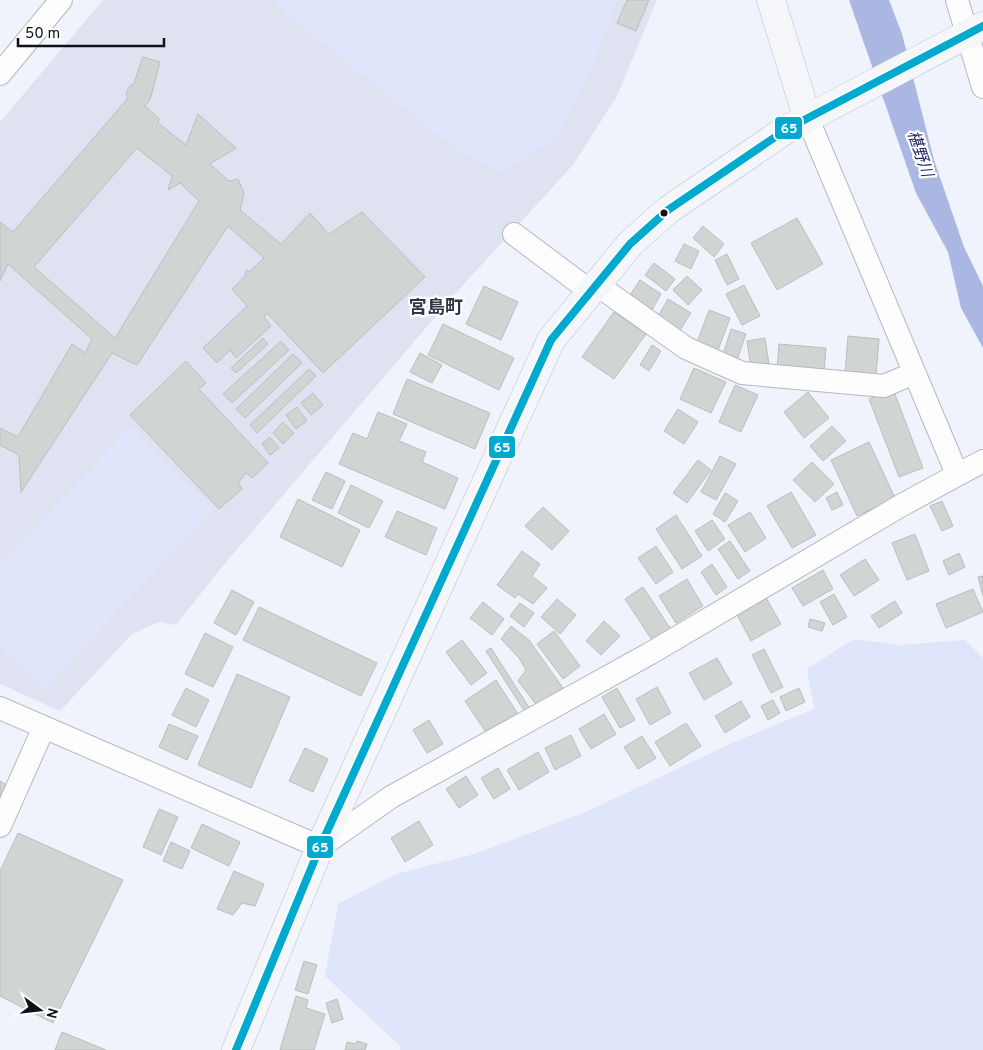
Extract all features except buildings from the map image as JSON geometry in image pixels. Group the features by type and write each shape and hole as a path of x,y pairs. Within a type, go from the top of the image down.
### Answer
{"main road":[{"path":"771,0 807,117"},
{"path":"236,1050 320,847 550,340 630,244 668,210 807,117 968,34"}],"street":[{"path":"0,74 61,0"},
{"path":"957,0 983,87"},
{"path":"0,708 320,847 391,797 649,654 969,468 914,373 807,117"},
{"path":"514,234 686,348 742,373 884,386 914,373"},
{"path":"0,826 44,727"}],"shaded area":[{"path":"103,0 657,0 617,96 573,165 454,295 221,568 176,625 159,622 132,634 60,711 0,684 0,122"},
{"path":"274,0 617,0 592,69 556,137 503,173 455,148 292,19"},
{"path":"131,426 213,509 45,689 0,647 0,565"},
{"path":"854,639 897,645 965,640 983,658 983,1050 400,1050 401,1047 325,976 338,904 396,874 474,854 588,811 732,743 814,709 807,669"}],"water":[{"name":"椹野川","path":"849,0 889,0 902,34 934,160 964,247 983,286 983,348 961,308 948,252 916,193"}],"transit line":[{"name":"65","path":"236,1050 320,847 551,340 630,244 668,210 787,129 983,26"}],"district":[{"name":"宮島町","path":"436,308"}]}
